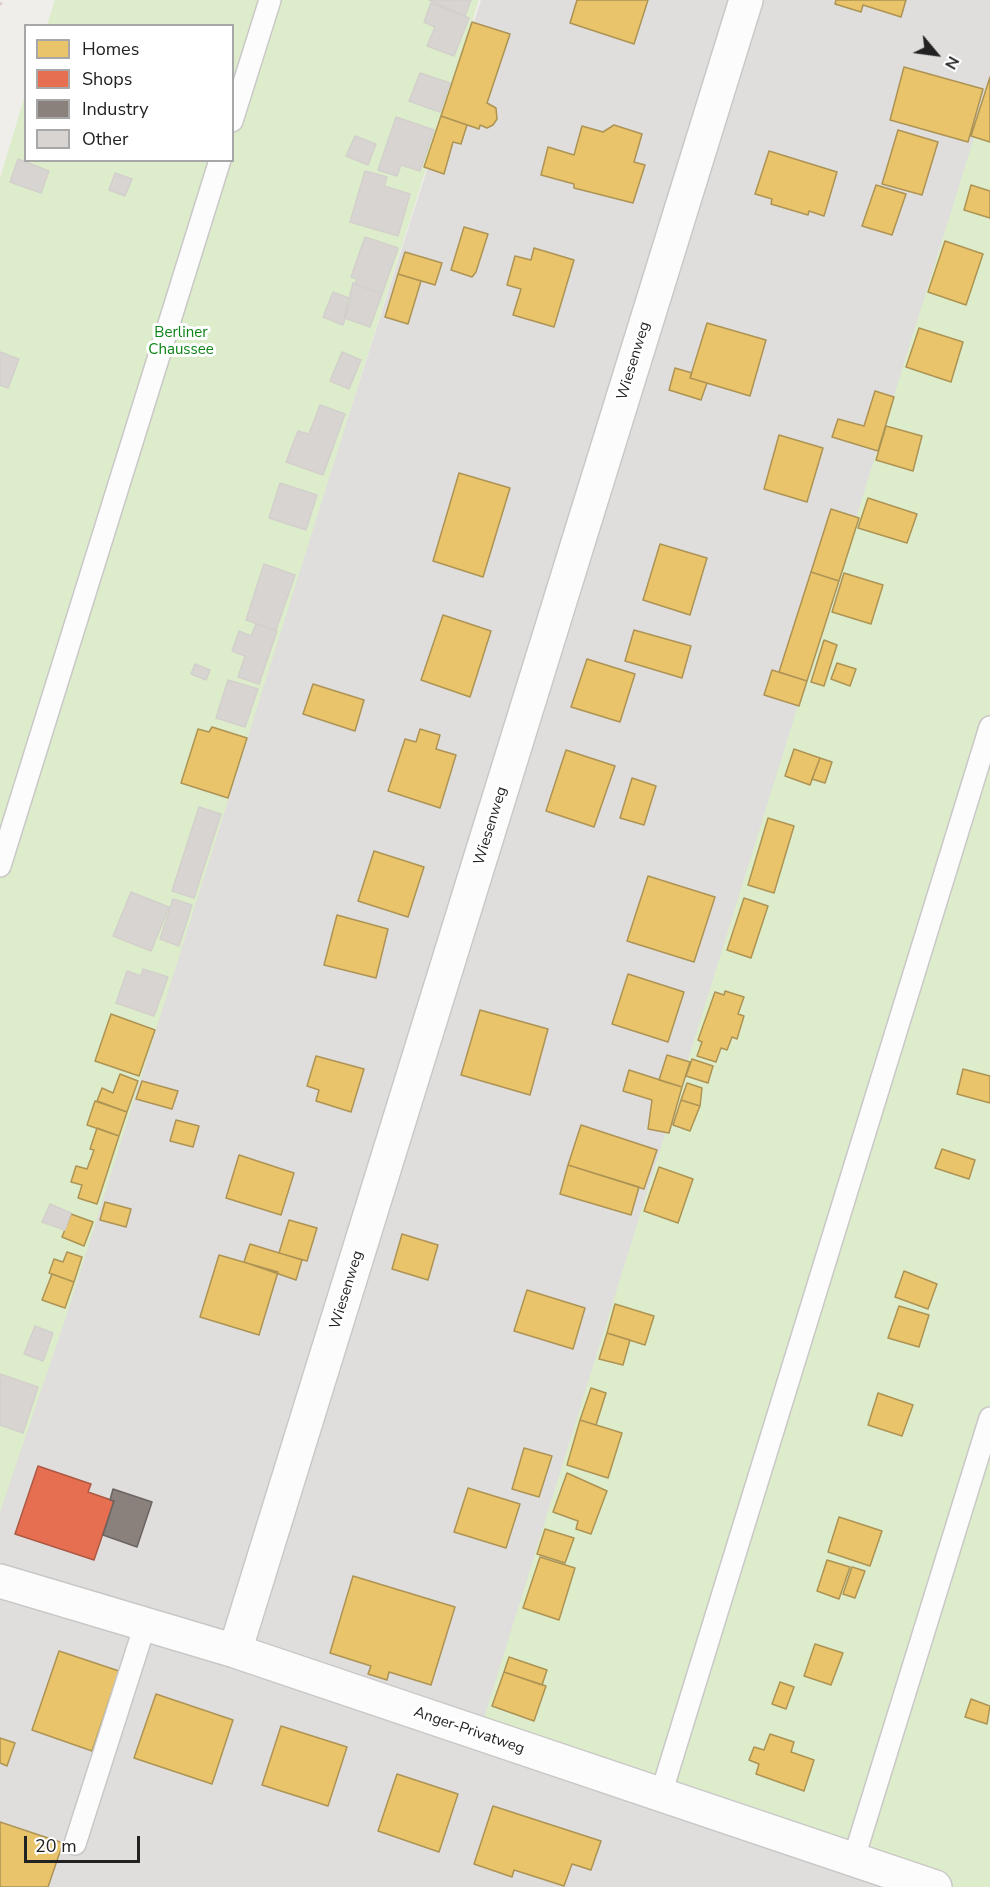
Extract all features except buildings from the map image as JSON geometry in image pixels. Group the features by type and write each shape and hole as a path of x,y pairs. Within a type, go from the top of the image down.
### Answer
{"street":[{"name":"Wiesenweg","path":"235,1651 746,0"},
{"name":"Anger-Privatweg","path":"0,1581 235,1651 661,1794 852,1861 935,1887"}],"lane":[{"path":"234,115 270,0"},
{"path":"0,866 219,162"},
{"path":"661,1794 990,727"},
{"path":"852,1861 990,1418"},
{"path":"75,1844 145,1625"}],"path":[{"path":"0,5 1,0"}],"shaded area":[{"path":"481,0 990,0 990,1887 0,1887 0,1510"}],"green space":[{"name":"Berliner Chaussee","path":"55,0 479,0 67,1314 0,1512 0,178 24,98 24,162 234,162 234,24 47,24"},
{"path":"990,86 990,1887 935,1887 479,1734"}]}
